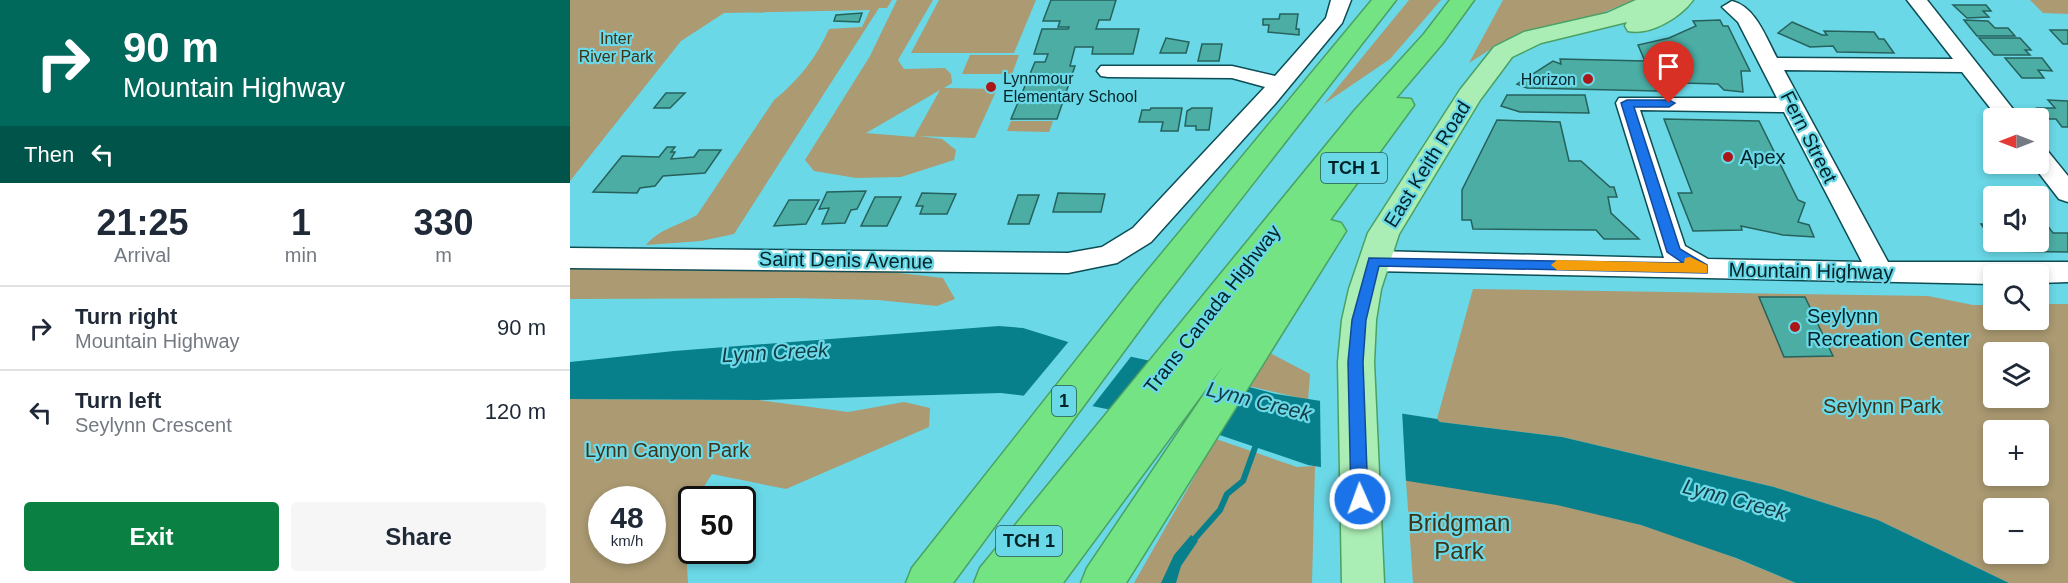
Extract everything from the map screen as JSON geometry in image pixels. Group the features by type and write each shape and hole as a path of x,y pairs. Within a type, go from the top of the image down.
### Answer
{"highway":[{"name":"1","path":"956,544 1146,296 1384,0"},
{"name":"TCH 1","path":"1433,51 1462,0"},
{"name":"TCH 1","path":"1433,51 1481,0"},
{"name":"Trans Canada Highway","path":"995,583 1075,506 1214,328 1364,117 1433,51"},
{"path":"1102,583 1130,537 1264,336 1433,51"},
{"name":"TCH 1","path":"1036,583 1075,506"},
{"path":"919,583 956,544"},
{"path":"927,583 956,544"}],"main road":[{"name":"East Keith Road","path":"1362,564 1356,362 1359,320 1374,261 1384,233 1469,96 1490,72 1503,51 1553,32 1614,19 1654,0"},
{"path":"1490,72 1554,45 1634,27 1653,20 1681,0"}],"street":[{"path":"1108,70 1232,72 1280,84 1335,18 1341,0"},
{"path":"1917,0 2002,108"},
{"name":"Fern Street","path":"1732,8 1746,19 1880,271"},
{"path":"1771,64 1968,66"},
{"name":"Saint Denis Avenue","path":"570,258 1068,263 1095,260 1120,251 1142,235 1185,191 1280,84"},
{"path":"1665,260 1627,103 1792,105"},
{"path":"2049,169 2068,193"},
{"name":"Mountain Highway","path":"1374,261 1665,260 1703,269 2068,272"}],"green space":[{"name":"Inter River Park","path":"570,0 892,0 887,8 879,8 734,234 701,241 646,245 663,231 697,215 774,100 799,77 813,59 829,29 862,27 870,10 724,13 681,41 570,181"},
{"path":"897,0 933,0 898,60 904,69 945,68 951,74 952,83 944,88 997,89 975,138 919,136 942,139 956,150 954,160 901,177 856,178 814,171 805,160 870,56","holes":["940,90 914,137 866,133"]},
{"path":"939,0 1036,0 1014,53 911,53"},
{"path":"1409,0 1441,0 1390,59 1324,104"},
{"path":"1503,0 1634,0 1592,17 1497,45 1469,63"},
{"path":"2030,0 2068,0 2068,14 2043,13"},
{"path":"970,55 1019,55 1012,74 962,74"},
{"path":"1011,121 1053,121 1049,132 1007,131"},
{"path":"570,269 864,269 943,278 955,299 937,306 878,300 792,298 570,299"},
{"name":"Seylynn Park","path":"1473,289 1928,296 1983,305 1983,330 2049,330 2049,304 2068,304 2068,583 2009,583 1878,520 1774,487 1562,437 1440,422 1437,419"},
{"path":"1268,352 1310,374 1308,400 1227,381"},
{"name":"Lynn Canyon Park","path":"570,399 759,400 848,412 904,402 930,408 929,427 786,489 712,474 704,486 678,486 678,564 687,564 688,583 570,583"},
{"path":"1216,439 1297,467 1315,466 1312,583 1134,583"},
{"name":"Bridgman Park","path":"1406,480 1525,498 1612,517 1700,544 1796,583 1413,583"}],"water":[{"name":"Lynn Creek","path":"999,326 1023,328 1081,346 1151,361 1276,394 1437,419 1440,422 1562,437 1774,487 1878,520 2009,583 1796,583 1736,558 1641,525 1557,505 1308,465 1196,427 1067,401 1001,393 759,400 570,399 570,362 674,351"},
{"path":"1191,535 1198,541 1181,566 1176,583 1161,583 1174,555"}],"pier":[{"path":"1070,340 1133,354 1091,408 1021,399"},
{"path":"1320,399 1402,410 1406,483 1321,469"}],"building":[{"name":"Lynnmour Elementary School","path":"1051,0 1116,0 1110,20 1099,20 1096,29 1139,29 1133,54 1092,54 1093,47 1075,47 1070,66 1075,66 1057,119 1011,119 1035,62 1045,62 1048,54 1034,54 1042,29 1068,29 1069,27 1058,27 1060,21 1043,21"},
{"path":"1953,5 1986,5 1991,11 1983,11 1989,17 1967,18"},
{"path":"862,13 859,22 834,21 836,15"},
{"path":"1280,14 1298,14 1296,29 1299,29 1299,35 1268,32 1269,25 1263,25 1263,19 1279,19"},
{"path":"1720,20 1723,26 1728,26 1750,71 1741,71 1743,92 1724,90 1718,84 1683,83 1677,76 1651,75 1638,45 1669,38 1696,26 1693,21"},
{"path":"1964,20 1988,21 1995,28 2008,28 2015,36 1977,36"},
{"path":"1792,22 1822,35 1827,35 1824,31 1874,32 1879,39 1884,39 1894,53 1837,52 1833,46 1810,47 1778,33"},
{"path":"2050,30 2068,30 2068,44 2063,44"},
{"path":"1166,38 1189,42 1186,53 1160,53"},
{"path":"1979,38 2020,38 2031,50 2025,50 2030,55 1994,55"},
{"path":"1202,44 1222,44 1219,61 1198,61"},
{"path":"2005,58 2042,58 2052,71 2038,70 2044,78 2022,78"},
{"name":"Horizon","path":"1560,59 1645,61 1657,91 1527,88 1517,84 1553,61 1561,64"},
{"path":"666,93 685,93 670,108 654,108"},
{"path":"1507,95 1585,95 1589,113 1520,112 1501,106"},
{"path":"2048,100 2068,101 2068,127 2062,127 2056,119 2049,119 2049,108 2055,108"},
{"path":"1182,108 1178,131 1161,131 1163,122 1139,122 1142,110"},
{"path":"1192,108 1212,108 1209,130 1196,130 1196,126 1185,126 1187,111"},
{"name":"Apex","path":"1664,119 1759,121 1798,200 1805,203 1798,222 1809,225 1814,237 1783,235 1741,226 1742,230 1693,231 1678,193 1692,193"},
{"path":"1497,120 1560,122 1569,161 1581,161 1610,187 1614,187 1617,197 1608,197 1611,213 1639,239 1604,239 1596,230 1473,229 1471,220 1462,220 1462,190"},
{"path":"667,147 675,147 671,152 675,152 671,159 694,157 699,150 721,150 705,173 663,176 655,186 640,188 637,193 593,192 622,156 659,157"},
{"path":"866,191 857,209 851,210 845,223 822,224 829,208 819,209 827,192"},
{"path":"922,193 956,194 947,214 920,214 923,206 916,206"},
{"path":"1058,193 1105,194 1101,212 1053,212"},
{"path":"1018,195 1039,195 1029,224 1008,224"},
{"path":"875,197 901,197 887,226 861,226"},
{"path":"789,200 819,200 806,224 774,226"},
{"path":"2049,228 2053,233 2068,233 2068,252 2049,252"},
{"name":"Seylynn Recreation Center","path":"1759,297 1805,297 1833,356 1784,357"}],"waterway":[{"path":"1190,544 1220,510 1227,494 1243,481 1257,442"}],"slow traffic":[{"path":"1557,265 1703,269 1690,262"}],"place":[{"name":"Horizon","path":"1588,79"},
{"name":"Lynnmour Elementary School","path":"991,87"},
{"name":"Apex","path":"1728,157"},
{"name":"Seylynn Recreation Center","path":"1795,327"}],"route":[{"path":"1360,499 1356,362 1359,320 1365,289 1374,261 1703,269 1674,252 1627,103 1669,103"}]}
